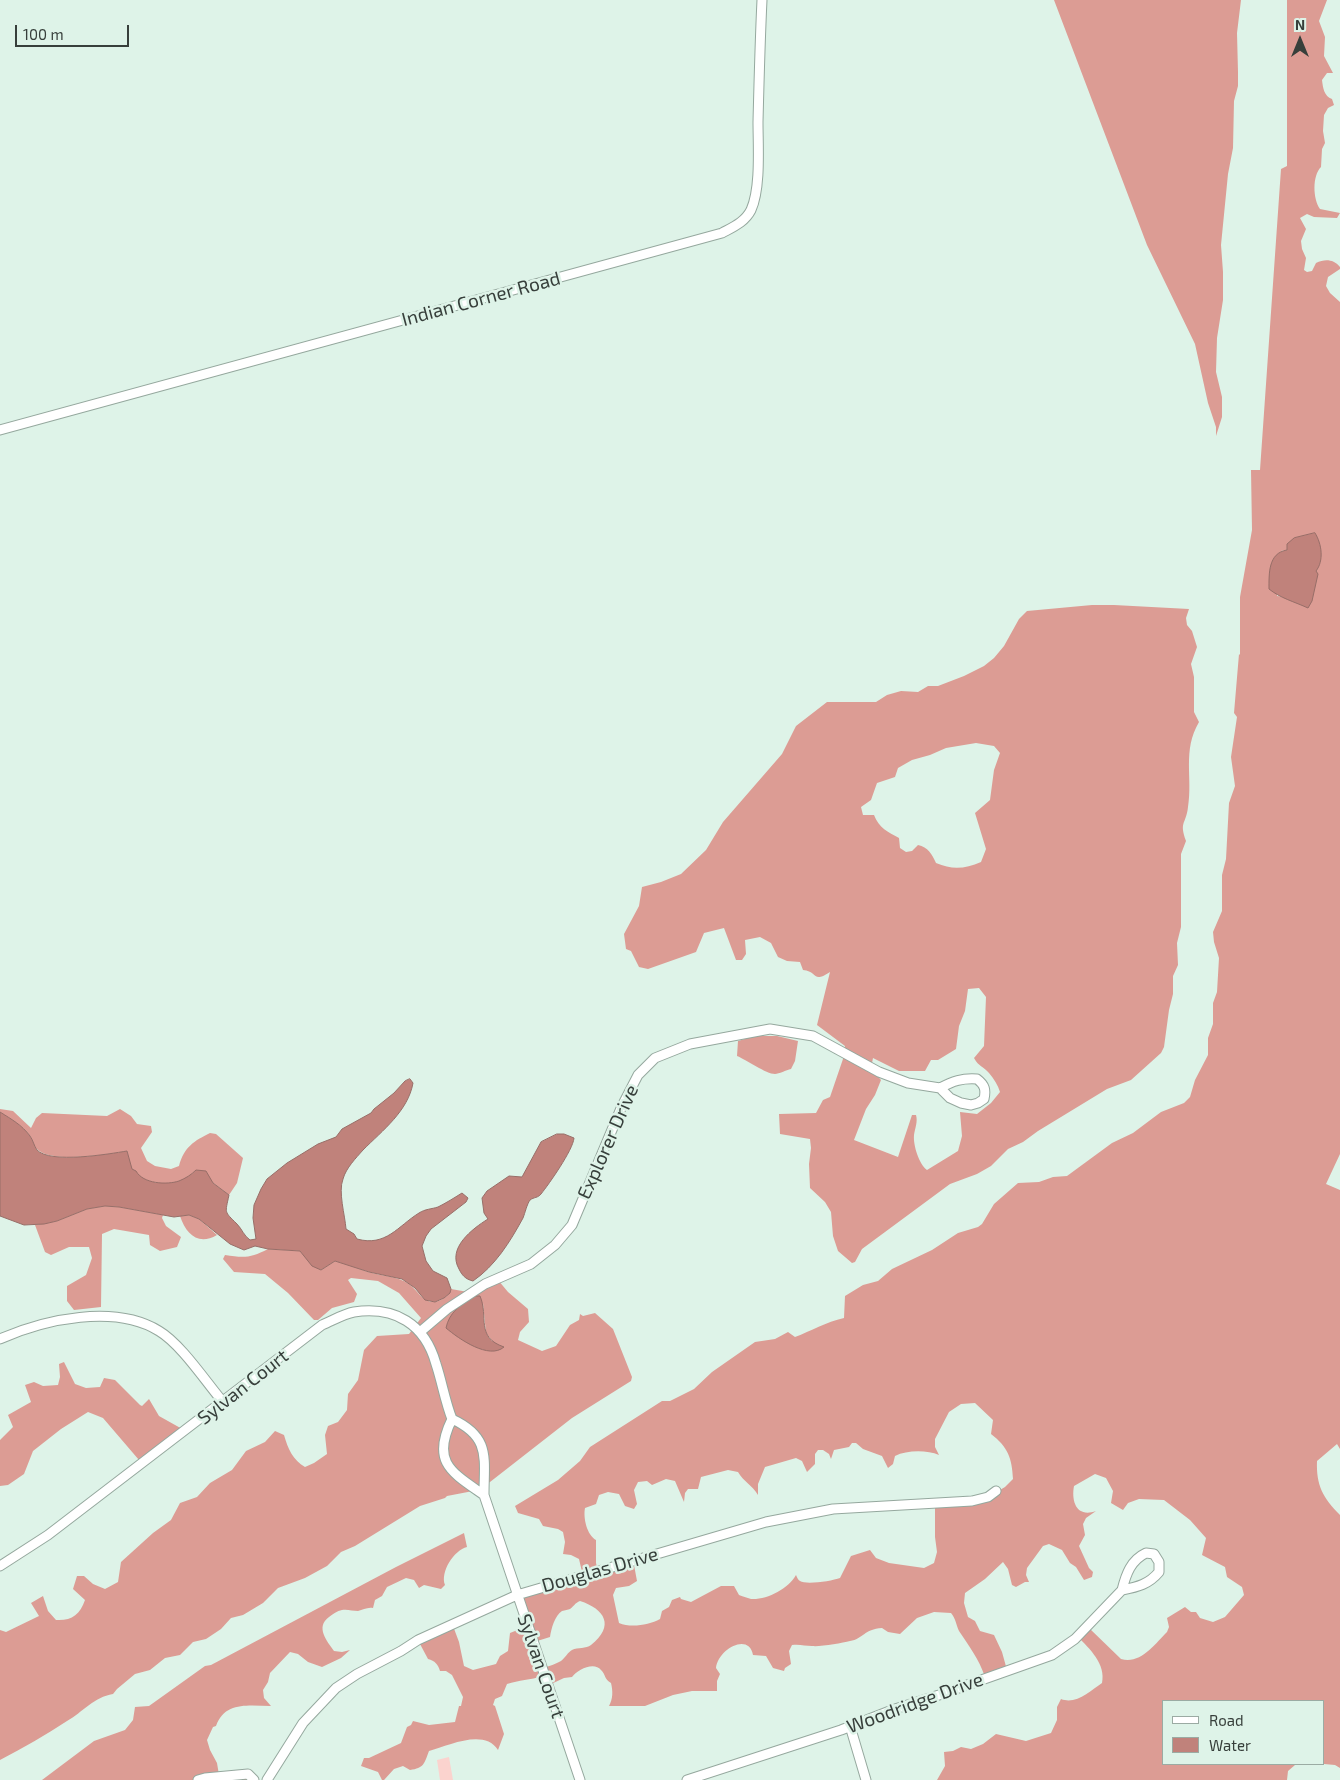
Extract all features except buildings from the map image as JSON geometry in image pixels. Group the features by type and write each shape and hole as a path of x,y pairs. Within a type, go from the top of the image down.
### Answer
{"street":[{"name":"Indian Corner Road","path":"0,430 722,233 735,226 744,219 750,210 755,195 758,164 762,0"},
{"name":"Explorer Drive","path":"420,1332 454,1304 485,1284 531,1264 555,1246 572,1225 630,1090 638,1075 655,1058 690,1044 770,1029 813,1036 880,1072 908,1083 940,1088 950,1098 961,1103 971,1105 984,1099 985,1087 977,1079 964,1078 940,1088"},
{"name":"Sylvan Court","path":"0,1566 48,1535 322,1325 352,1312 378,1311 393,1314 404,1319 420,1332 436,1363 444,1399 452,1420 464,1425 475,1435 480,1443 484,1457 484,1495 580,1780"},
{"path":"0,1339 25,1329 81,1318 110,1316 138,1322 160,1331 178,1346 223,1402"},
{"path":"452,1420 447,1430 443,1455 447,1467 459,1478 484,1495"},
{"name":"Douglas Drive","path":"266,1780 303,1724 336,1688 418,1640 517,1595 757,1525 808,1513 870,1506 972,1501 988,1497 996,1491"},
{"name":"Woodridge Drive","path":"687,1780 850,1726 1052,1655 1075,1639 1122,1590 1130,1567 1138,1556 1146,1552 1154,1554 1159,1562 1159,1572 1153,1580 1143,1586 1122,1590"},
{"path":"850,1726 866,1780"},
{"path":"198,1780 248,1774 254,1780"}],"shaded area":[{"path":"1054,0 1241,0 1237,33 1238,86 1234,101 1233,148 1228,174 1221,245 1223,300 1217,338 1216,372 1222,397 1222,417 1216,436 1216,427 1208,403 1195,344 1147,245"},
{"path":"1287,0 1327,0 1319,21 1325,37 1324,56 1333,73 1327,73 1322,80 1324,91 1332,99 1334,105 1328,108 1324,115 1323,131 1325,143 1322,149 1321,167 1316,176 1314,188 1320,209 1340,213 1337,218 1314,217 1307,214 1300,218 1306,229 1301,241 1306,258 1304,270 1307,272 1312,271 1316,263 1326,260 1335,262 1340,267 1340,269 1328,277 1326,286 1330,293 1340,302 1340,1154 1326,1184 1340,1190 1340,1449 1337,1444 1317,1461 1317,1470 1319,1484 1325,1497 1340,1515 1340,1768 1335,1765 1325,1764 1325,1700 1162,1700 1162,1765 1295,1765 1288,1771 1287,1780 937,1780 945,1766 944,1752 953,1751 961,1747 971,1749 983,1744 996,1734 1026,1741 1051,1733 1057,1720 1057,1707 1061,1699 1077,1699 1102,1683 1102,1669 1096,1657 1077,1636 1088,1627 1121,1659 1135,1659 1147,1652 1167,1632 1169,1627 1167,1618 1185,1607 1191,1612 1196,1612 1200,1618 1213,1622 1225,1617 1244,1595 1242,1587 1227,1577 1225,1567 1202,1555 1206,1538 1190,1520 1164,1500 1139,1499 1128,1503 1123,1510 1111,1503 1113,1491 1106,1478 1095,1474 1074,1486 1073,1492 1075,1503 1080,1510 1089,1513 1096,1511 1086,1518 1083,1524 1085,1535 1079,1546 1089,1568 1093,1572 1092,1577 1084,1580 1062,1550 1049,1544 1043,1546 1027,1568 1026,1575 1029,1582 1016,1587 1012,1585 1008,1569 1003,1562 985,1579 965,1593 964,1603 968,1617 975,1621 980,1631 994,1635 1002,1652 1007,1670 985,1677 977,1658 959,1631 951,1613 934,1612 917,1618 900,1634 888,1632 882,1628 871,1630 854,1640 842,1643 816,1646 792,1645 789,1651 791,1664 784,1671 773,1668 766,1656 753,1655 750,1648 740,1644 728,1649 718,1661 716,1668 720,1674 717,1681 717,1691 692,1691 673,1695 645,1706 609,1706 612,1695 611,1683 598,1667 590,1666 582,1669 572,1677 564,1678 549,1685 543,1676 507,1684 502,1696 495,1699 493,1705 495,1706 504,1734 498,1750 484,1740 465,1740 429,1751 421,1767 410,1770 403,1766 394,1769 382,1780 378,1772 361,1766 364,1758 369,1758 401,1743 407,1727 413,1721 429,1725 455,1722 459,1706 461,1706 463,1697 452,1675 446,1671 440,1671 436,1663 428,1659 420,1644 453,1626 459,1642 464,1666 473,1670 496,1664 500,1656 508,1651 510,1633 525,1627 518,1598 583,1576 579,1559 563,1554 565,1542 563,1532 543,1526 539,1519 518,1513 515,1506 558,1480 580,1461 590,1447 662,1401 670,1401 694,1389 712,1372 755,1342 775,1339 788,1332 795,1337 844,1318 845,1296 863,1285 878,1281 892,1269 932,1250 958,1233 978,1227 982,1224 994,1204 1018,1183 1039,1182 1053,1177 1067,1176 1112,1143 1133,1133 1161,1112 1184,1103 1190,1097 1195,1080 1208,1055 1208,1038 1213,1024 1213,1003 1217,992 1219,958 1213,932 1222,911 1222,875 1226,859 1229,803 1235,786 1231,757 1237,717 1234,713 1240,655 1240,597 1252,530 1251,470 1260,470 1281,169 1287,166","holes":["1287,550 1287,597 1277,596 1281,551","975,1403 993,1420 991,1434 1005,1448 1008,1454 1012,1465 1013,1479 1005,1487 981,1501 935,1506 937,1552 934,1563 924,1568 889,1563 876,1558 870,1550 851,1556 840,1578 808,1583 800,1581 796,1575 788,1585 776,1593 757,1599 739,1595 734,1586 721,1586 691,1602 680,1597 672,1600 669,1607 662,1611 660,1619 656,1621 634,1626 619,1623 613,1595 616,1588 629,1586 637,1581 634,1565 598,1572 596,1540 588,1530 585,1521 585,1508 596,1504 599,1495 608,1492 619,1494 625,1506 634,1509 637,1504 634,1490 638,1482 647,1481 652,1485 666,1479 675,1481 684,1502 685,1493 688,1489 698,1489 701,1477 728,1470 738,1472 758,1495 758,1484 765,1467 796,1458 802,1461 807,1472 815,1464 815,1454 818,1450 823,1450 829,1454 831,1459 834,1450 849,1447 852,1443 856,1443 863,1449 882,1456 888,1468 893,1464 895,1456 905,1453 923,1452 939,1455 935,1447 935,1439 949,1412 961,1404","580,1601 589,1604 601,1613 605,1625 603,1631 591,1645 572,1650 561,1661 543,1668 534,1642 550,1637 552,1626 557,1616"]},
{"path":"1092,605 1189,609 1186,618 1187,625 1192,631 1197,647 1191,664 1194,677 1194,712 1199,722 1189,754 1189,796 1183,826 1186,841 1181,854 1181,927 1177,943 1178,965 1173,976 1173,994 1164,1047 1161,1053 1131,1080 1107,1089 1023,1142 1008,1149 991,1166 977,1174 950,1184 862,1249 855,1262 852,1263 838,1251 833,1236 831,1212 825,1202 810,1188 810,1139 780,1134 779,1114 816,1113 823,1100 830,1097 843,1059 845,1046 817,1025 830,972 818,977 811,972 803,970 800,962 787,961 778,957 771,943 760,937 745,940 746,954 742,960 736,960 724,928 704,933 696,952 648,969 639,967 631,951 626,949 624,934 639,906 642,887 681,874 706,850 723,822 782,754 796,726 827,702 876,702 887,695 901,691 918,692 928,686 938,686 964,676 984,666 994,658 1004,646 1019,619 1027,611","holes":["976,743 994,746 1000,753 994,770 990,800 975,813 986,849 981,862 953,868 936,863 929,851 924,847 918,845 912,851 906,852 900,848 899,838 881,826 874,815 863,815 861,807 871,800 877,783 895,777 898,768 912,760 946,748","979,988 986,997 984,1046 974,1058 991,1075 1000,1092 991,1103 977,1114 960,1112 962,1136 958,1151 927,1170 919,1159 914,1144 917,1123 916,1115 912,1115 898,1157 854,1140 866,1109 875,1095 881,1080 868,1066 872,1063 873,1058 899,1071 925,1071 931,1060 938,1060 956,1049 959,1026 965,1011 968,989"]},
{"path":"755,1036 777,1036 798,1041 795,1061 791,1069 777,1074 771,1073 737,1056 738,1041"},
{"path":"0,1109 13,1111 31,1128 36,1118 42,1113 107,1116 120,1109 131,1116 137,1124 151,1126 152,1132 141,1148 147,1161 155,1166 171,1169 179,1166 187,1149 194,1142 210,1133 216,1134 243,1158 237,1183 229,1195 196,1170 187,1178 174,1183 158,1183 143,1179 132,1170 127,1151 80,1157 44,1154 36,1148 27,1132 0,1112"},
{"path":"105,1206 163,1215 162,1218 166,1226 181,1237 177,1247 160,1251 150,1245 149,1235 114,1229 102,1234 101,1307 74,1310 67,1301 67,1286 86,1275 92,1258 89,1247 69,1247 51,1255 45,1252 35,1225 57,1221 87,1209"},
{"path":"189,1215 199,1219 217,1235 199,1239 189,1233 180,1216"},
{"path":"268,1249 300,1251 321,1270 335,1261 347,1264 368,1272 404,1281 423,1298 433,1302 444,1298 451,1289 468,1292 498,1280 508,1292 528,1309 529,1322 520,1332 518,1340 542,1351 556,1346 570,1325 579,1320 580,1314 583,1316 595,1313 613,1329 632,1377 631,1381 572,1418 490,1482 473,1491 447,1496 420,1506 355,1546 341,1552 327,1566 305,1578 278,1588 263,1603 243,1615 231,1618 221,1629 206,1639 193,1642 180,1655 165,1658 150,1670 135,1674 113,1694 94,1701 51,1731 0,1760 0,1630 6,1632 39,1616 31,1603 43,1596 48,1611 56,1620 74,1616 78,1613 85,1600 73,1589 77,1576 84,1576 93,1584 105,1589 118,1582 121,1562 153,1533 171,1520 180,1503 197,1497 210,1483 232,1470 246,1451 265,1442 275,1431 284,1435 292,1454 305,1467 327,1454 325,1435 328,1426 338,1422 347,1410 348,1394 358,1380 364,1350 377,1336 409,1334 421,1318 399,1293 378,1281 351,1278 348,1280 357,1294 354,1302 332,1308 318,1320 314,1320 288,1293 265,1274 234,1272 223,1259 225,1255 237,1257 252,1256","holes":["483,1303 486,1333 494,1343 496,1351 481,1349"]},
{"path":"64,1362 75,1384 86,1388 100,1387 104,1378 115,1380 140,1405 142,1406 149,1399 159,1416 184,1430 139,1460 103,1418 88,1412 61,1429 33,1451 24,1474 8,1485 0,1486 0,1440 13,1427 8,1415 31,1402 25,1385 34,1382 43,1386 58,1385 60,1377 59,1364"},
{"path":"464,1533 467,1547 457,1552 449,1562 444,1574 445,1585 441,1589 424,1585 419,1588 414,1580 406,1578 387,1587 382,1596 375,1600 373,1608 358,1611 340,1610 325,1621 323,1630 328,1643 334,1651 350,1650 341,1658 322,1667 308,1662 298,1654 290,1652 270,1673 268,1682 263,1690 264,1698 271,1706 246,1706 225,1712 216,1726 213,1727 207,1740 217,1763 219,1775 247,1773 254,1780 42,1780 94,1741 125,1730 133,1720 135,1707 149,1706 205,1666 211,1665"},
{"path":"449,1757 453,1780 440,1780 437,1760"}],"water":[{"path":"1315,533 1321,547 1321,557 1316,571 1318,574 1312,601 1308,608 1269,589 1270,571 1276,555 1287,550 1287,544 1294,538"},
{"path":"410,1079 413,1083 410,1093 394,1120 363,1150 346,1171 341,1197 346,1229 354,1234 357,1239 367,1241 384,1238 421,1212 438,1207 462,1193 468,1198 466,1202 431,1229 422,1246 426,1261 433,1271 447,1278 451,1289 450,1293 444,1298 435,1302 425,1300 415,1288 402,1279 369,1272 335,1261 321,1270 312,1266 300,1251 268,1249 255,1246 244,1250 230,1244 199,1219 189,1215 174,1217 105,1206 87,1209 44,1224 24,1225 0,1216 0,1112 23,1129 31,1138 37,1150 44,1154 80,1157 127,1151 132,1169 144,1179 162,1183 179,1181 196,1170 206,1171 213,1183 229,1195 226,1209 228,1214 250,1240 256,1239 253,1218 254,1205 267,1179 287,1163 318,1144 336,1137 342,1129 371,1113 405,1081"},
{"path":"557,1134 564,1134 574,1138 570,1150 560,1167 541,1194 530,1200 518,1227 495,1261 473,1281 466,1278 459,1269 456,1254 463,1240 488,1219 484,1213 482,1198 487,1191 509,1176 522,1177 541,1142"},
{"path":"473,1296 480,1296 484,1326 489,1338 504,1347 498,1350 482,1350 466,1342 446,1328 452,1314"}]}
